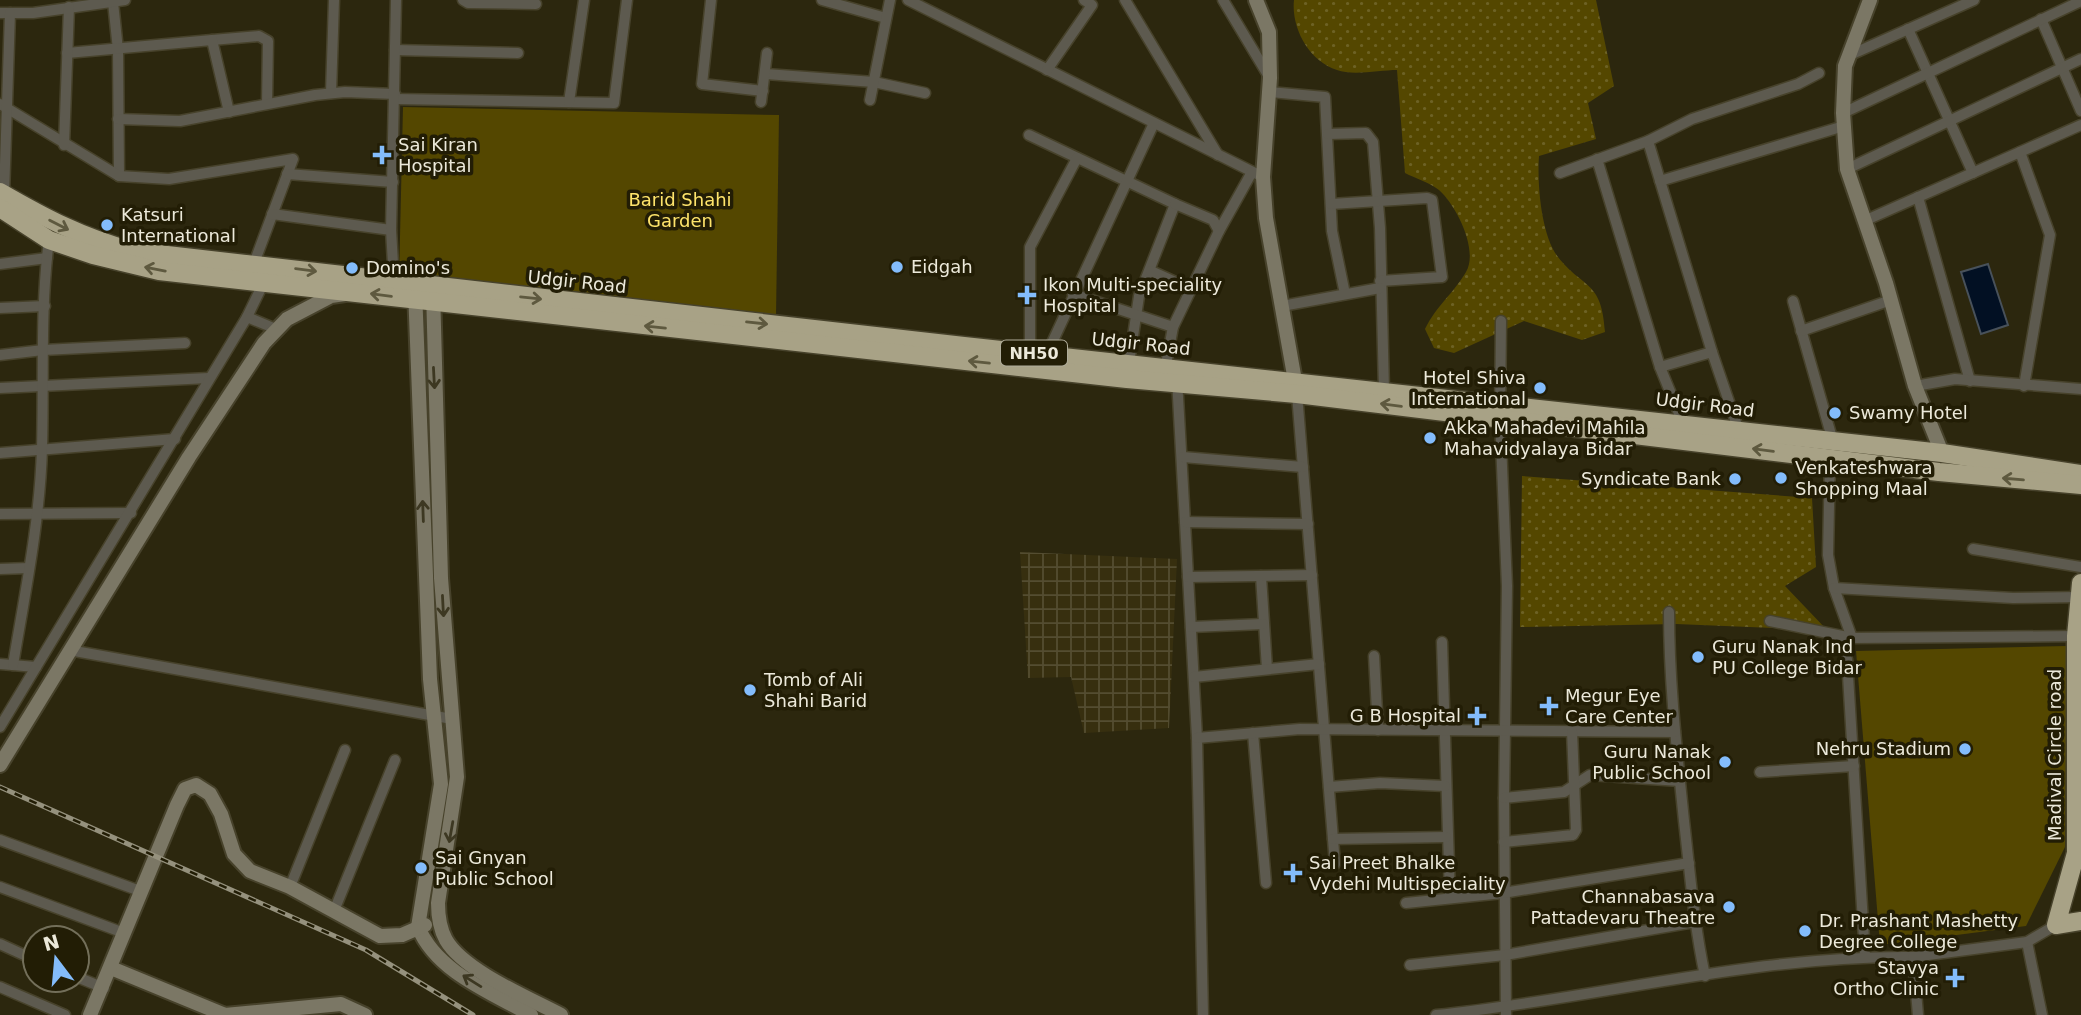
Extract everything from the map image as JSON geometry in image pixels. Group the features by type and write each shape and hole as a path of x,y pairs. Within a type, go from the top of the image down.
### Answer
{"highway":[{"name":"Udgir Road","path":"1,201 49,240 93,255 159,271 353,293 424,293 1295,387 1687,432 2081,483"},
{"name":"Udgir Road","path":"1,201 90,240 132,251 394,281 424,293"},
{"name":"Udgir Road","path":"1036,361 1129,363 1170,375"},
{"name":"Udgir Road","path":"1295,387 1384,390 1501,410"},
{"name":"Udgir Road","path":"1687,432 1739,431 1833,452 1942,453 2081,475"},
{"name":"NH50","path":"2081,475 2081,483"},
{"name":"Madival Circle road","path":"2056,925 2076,853 2076,636 2080,590"},
{"path":"2056,925 2081,920"}],"street":[{"path":"1,201 9,13 18,0"},
{"path":"9,13 125,0"},
{"path":"331,93 334,0"},
{"path":"394,281 391,230 396,0"},
{"path":"463,0 468,4 536,4"},
{"path":"569,102 584,0"},
{"path":"118,119 180,121 331,93 614,103 627,0"},
{"path":"710,0 702,84 762,97 767,53"},
{"path":"821,0 886,18"},
{"path":"870,100 890,0"},
{"path":"908,0 1257,175"},
{"path":"1125,0 1217,155"},
{"path":"1223,0 1270,85 1325,97 1332,230 1345,295"},
{"path":"1256,0 1269,32 1270,85 1257,175 1295,387 1335,864"},
{"path":"1870,0 1845,66 1843,119 1847,169 1891,300 1915,386 1942,453"},
{"path":"1850,55 1974,0"},
{"path":"1660,181 1843,119 1929,72 2081,1"},
{"path":"113,2 118,50 119,176"},
{"path":"1047,70 1091,2"},
{"path":"64,145 69,8"},
{"path":"2041,19 2081,111"},
{"path":"1908,29 1973,173"},
{"path":"67,53 259,36 268,41 267,104"},
{"path":"212,40 229,112"},
{"path":"395,50 518,52"},
{"path":"1847,169 2081,59"},
{"path":"1560,173 1648,141 1692,119 1798,84 1819,73"},
{"path":"766,74 874,82 925,93"},
{"path":"4,106 64,145 119,176 169,179 293,159 254,264 244,280"},
{"path":"1036,361 1073,293 1154,123"},
{"path":"1864,221 2081,125"},
{"path":"1328,134 1366,134 1371,137 1377,201 1384,390"},
{"path":"1029,135 1213,220 1219,231"},
{"path":"1648,141 1712,352 1739,431"},
{"path":"2020,152 2050,235 2024,386"},
{"path":"1036,361 1030,247 1077,158"},
{"path":"1597,159 1660,367 1687,432"},
{"path":"288,174 393,182"},
{"path":"1203,1015 1197,738 1183,457 1170,375 1173,327 1219,231 1257,175"},
{"path":"1918,197 1970,381"},
{"path":"1282,306 1345,295 1380,285 1442,277 1432,200 1427,198 1331,204"},
{"path":"1129,363 1139,296 1175,204"},
{"path":"272,215 391,230"},
{"path":"13,665 37,513 42,449 43,350 49,240"},
{"path":"0,264 47,258"},
{"path":"1151,271 1191,289"},
{"path":"0,727 175,439 247,317 264,282"},
{"path":"0,765 197,445 275,329 287,319 331,296 353,293"},
{"path":"424,293 425,577 441,784 418,927 425,943 438,959 531,1015"},
{"path":"424,293 441,578 457,777 438,903 438,920 447,942 461,957 561,1015"},
{"path":"1073,293 1136,317 1173,327"},
{"path":"1801,331 1891,300"},
{"path":"1793,301 1833,452 1828,555 1834,588 1852,638"},
{"path":"0,308 45,306"},
{"path":"247,317 275,329"},
{"path":"1501,321 1507,586 1503,893 1506,1011"},
{"path":"0,355 43,350 186,343"},
{"path":"1660,367 1712,352"},
{"path":"0,388 209,378"},
{"path":"1915,386 1955,379 2081,389"},
{"path":"0,453 175,439"},
{"path":"1183,457 1303,467"},
{"path":"0,514 131,513"},
{"path":"1185,522 1308,524"},
{"path":"1973,549 2081,567"},
{"path":"0,569 29,568"},
{"path":"1188,577 1312,575"},
{"path":"1261,576 1267,669"},
{"path":"1834,588 2013,598 2080,590"},
{"path":"1669,612 1669,662 1693,922 1705,976"},
{"path":"1770,621 1852,638 2076,636"},
{"path":"1191,627 1264,624"},
{"path":"1442,642 1450,897"},
{"path":"69,650 435,718 453,719"},
{"path":"1374,656 1378,730"},
{"path":"1847,659 1865,956"},
{"path":"0,664 36,667"},
{"path":"1194,677 1319,664"},
{"path":"1197,738 1324,730 1675,732"},
{"path":"1504,842 1573,835 1576,830 1572,731"},
{"path":"1253,733 1266,883"},
{"path":"290,887 345,750"},
{"path":"334,911 394,760"},
{"path":"1760,772 1854,766"},
{"path":"1504,798 1564,792 1590,775 1680,781"},
{"path":"1329,787 1380,783 1445,786"},
{"path":"90,1015 104,988 140,891 155,864 177,805 186,789 195,785 210,794 222,814 234,854 250,871 290,887 380,936 402,935 438,920"},
{"path":"1333,839 1446,836"},
{"path":"0,839 140,891"},
{"path":"1406,903 1503,893 1689,863"},
{"path":"0,887 124,933"},
{"path":"1410,965 1504,955 1693,922"},
{"path":"1436,1015 1506,1011 1705,976 1865,956 1913,957 2027,942 2056,925"},
{"path":"2027,942 2042,1015"},
{"path":"0,944 21,954"},
{"path":"1913,957 1918,1015"},
{"path":"111,968 225,1015 341,1004 365,1015"},
{"path":"91,983 104,988"},
{"path":"0,987 65,1015"}],"shaded area":[{"path":"1020,552 1177,559 1169,728 1084,733 1071,677 1028,678"}],"green space":[{"path":"1294,0 1596,0 1614,86 1588,103 1596,139 1539,156 1539,180 1541,208 1552,247 1567,267 1595,294 1600,303 1605,332 1582,340 1524,321 1454,353 1434,348 1425,329 1461,280 1469,263 1470,252 1464,228 1439,190 1405,173 1397,70 1351,73 1327,66 1310,51 1299,32"},
{"name":"Barid Shahi Garden","path":"403,107 779,115 776,316 399,280"},
{"path":"1522,476 1812,498 1816,567 1785,586 1827,630 1676,624 1520,627"},
{"name":"Nehru Stadium","path":"2067,646 2065,847 2026,926 1880,945 1856,651"}],"water":[{"path":"1988,264 2008,325 1981,334 1961,272"}],"railway":[{"path":"0,787 366,950 473,1015"}],"place":[{"name":"Sai Kiran Hospital","path":"382,155"},
{"name":"Katsuri International","path":"107,225"},
{"name":"Eidgah","path":"897,267"},
{"name":"Domino's","path":"352,268"},
{"name":"Ikon Multi-speciality Hospital","path":"1027,295"},
{"name":"Hotel Shiva International","path":"1540,388"},
{"name":"Swamy Hotel","path":"1835,413"},
{"name":"Akka Mahadevi Mahila Mahavidyalaya Bidar","path":"1430,438"},
{"name":"Venkateshwara Shopping Maal","path":"1781,478"},
{"name":"Syndicate Bank","path":"1735,479"},
{"name":"Guru Nanak Ind PU College Bidar","path":"1698,657"},
{"name":"Tomb of Ali Shahi Barid","path":"750,690"},
{"name":"Megur Eye Care Center","path":"1549,706"},
{"name":"G B Hospital","path":"1477,716"},
{"name":"Nehru Stadium","path":"1965,749"},
{"name":"Guru Nanak Public School","path":"1725,762"},
{"name":"Sai Gnyan Public School","path":"421,868"},
{"name":"Sai Preet Bhalke Vydehi Multispeciality","path":"1293,873"},
{"name":"Channabasava Pattadevaru Theatre","path":"1729,907"},
{"name":"Dr. Prashant Mashetty Degree College","path":"1805,931"},
{"name":"Stavya Ortho Clinic","path":"1955,978"}]}
